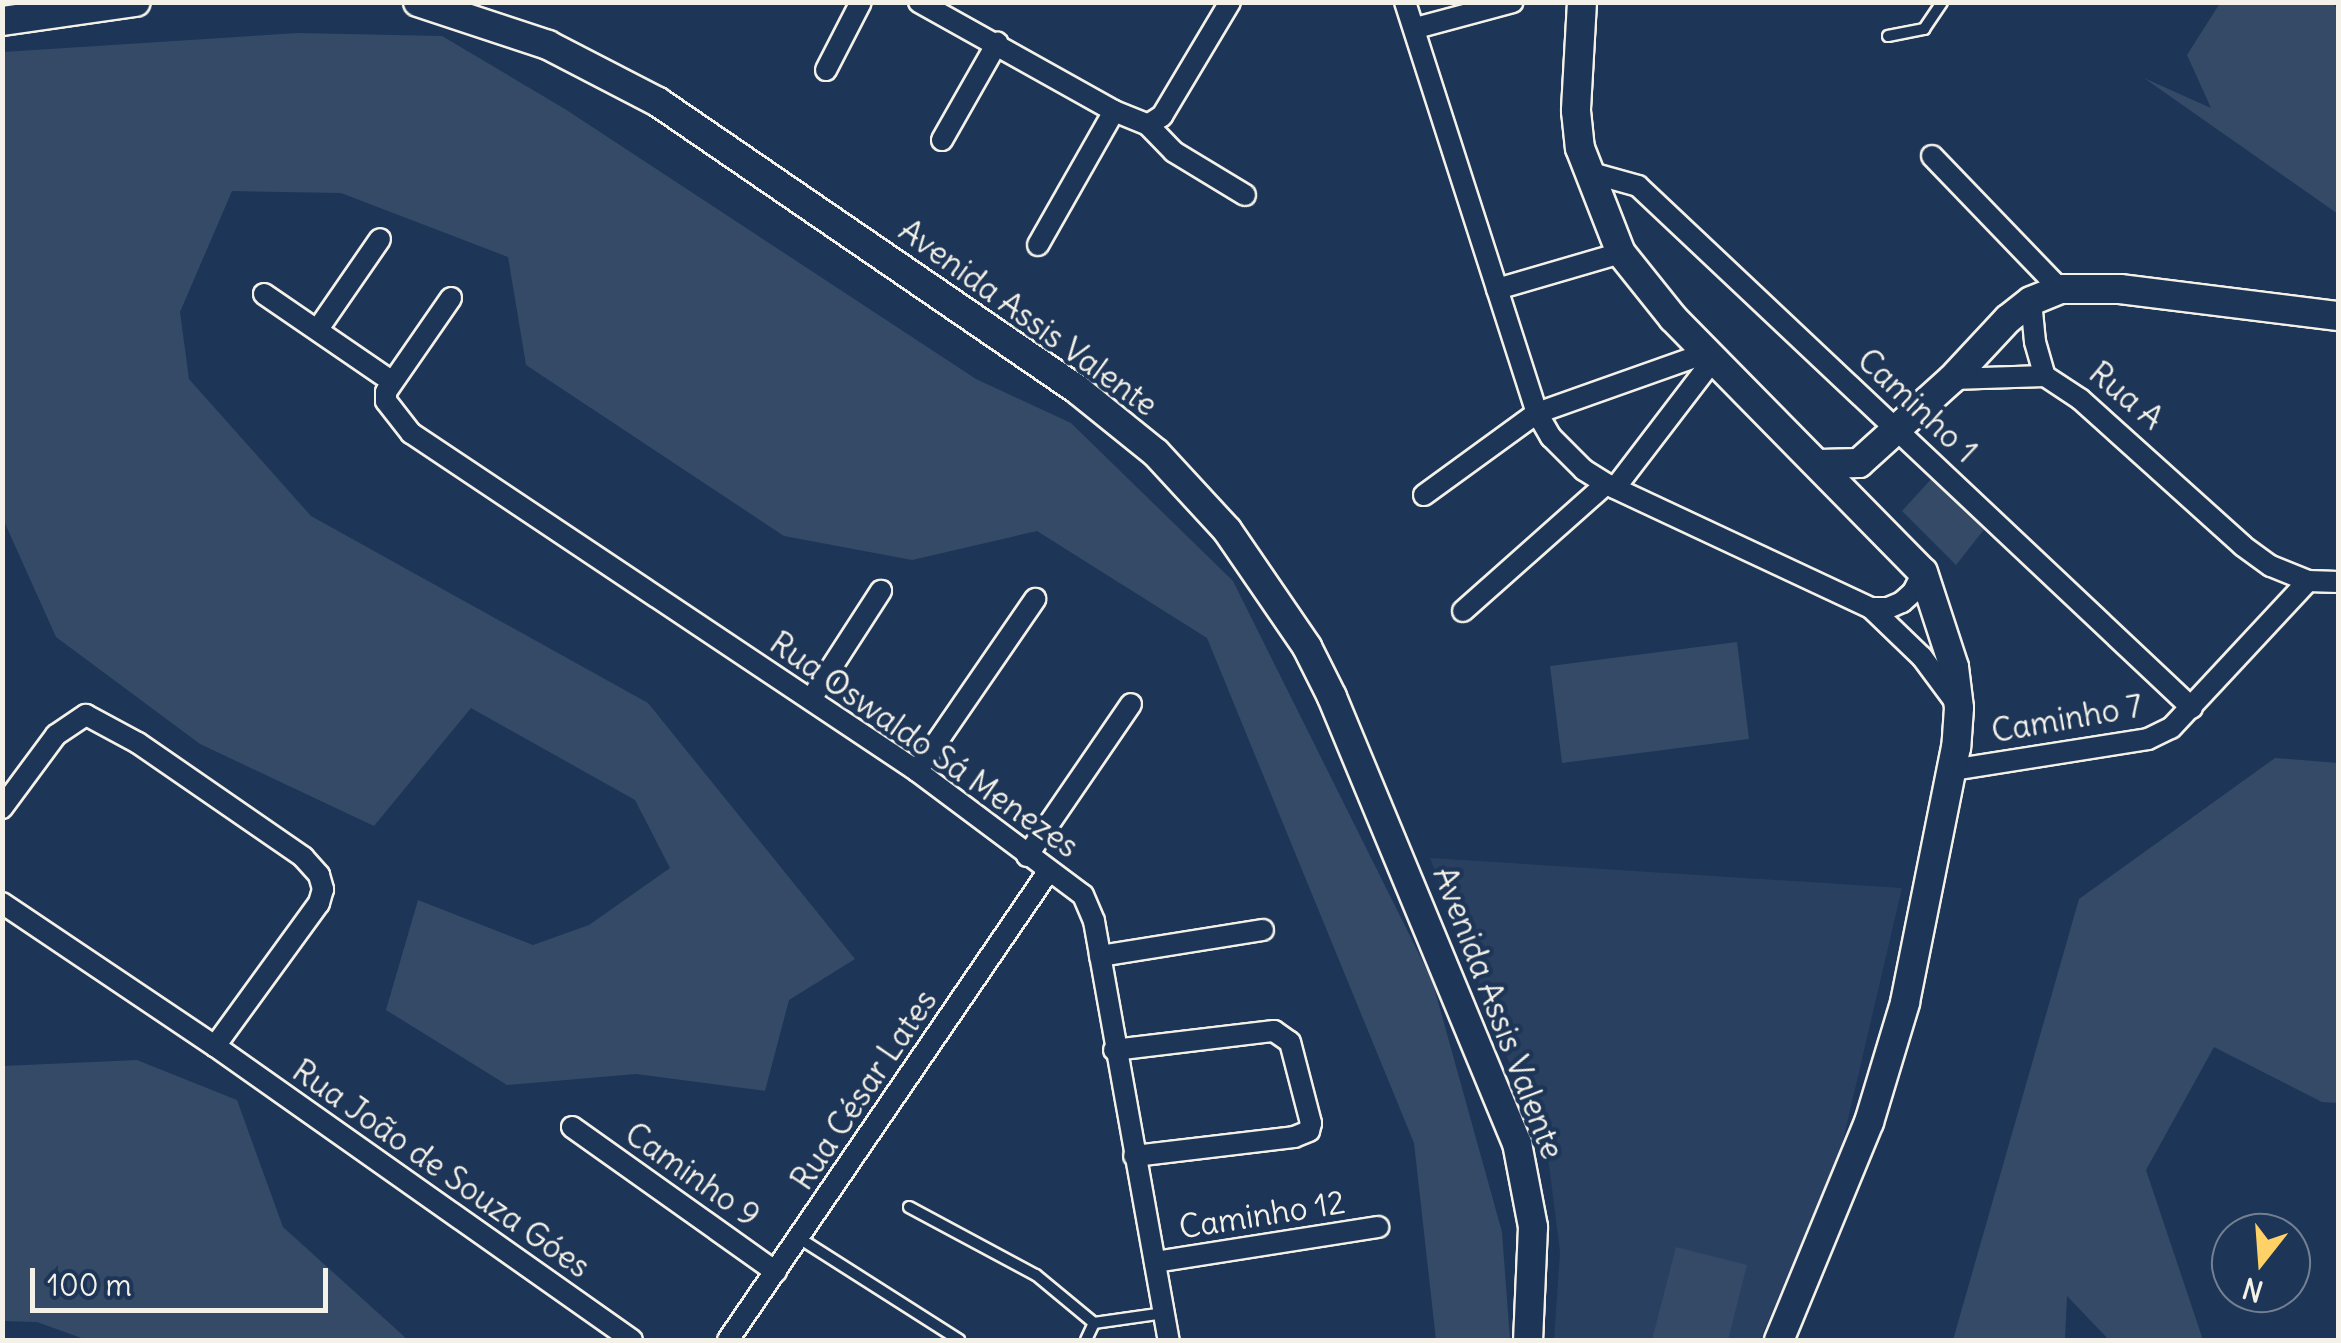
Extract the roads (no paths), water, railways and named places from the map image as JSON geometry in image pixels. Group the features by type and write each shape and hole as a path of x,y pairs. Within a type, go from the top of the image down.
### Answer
{"main road":[{"path":"2,21 136,2"},
{"name":"Avenida Assis Valente","path":"418,2 548,45 658,102 1078,390 1156,453 1228,530 1307,647 1332,696 1517,1143 1533,1227 1528,1340"},
{"path":"1582,2 1576,111 1588,172 1620,253 1709,356 1923,572 1948,640 1959,708 1952,770 1888,1063 1869,1122 1779,1340"},
{"path":"1854,499 1860,463 1952,380 2008,319 2031,301 2060,290 2120,289 2338,316"},
{"path":"1818,464 1860,463"}],"street":[{"path":"826,70 861,2"},
{"path":"919,2 1114,112 1148,125 1174,152 1245,195"},
{"path":"1148,125 1162,116 1230,2"},
{"path":"1405,2 1537,413 1564,453 1610,486 1871,608 1922,657 1959,708"},
{"path":"1416,28 1513,2"},
{"path":"942,140 997,43"},
{"path":"1038,245 1114,112"},
{"path":"1932,156 2060,290"},
{"name":"Caminho 1","path":"1588,172 1638,186 2192,708"},
{"path":"318,329 380,238"},
{"path":"1497,289 1620,253"},
{"path":"264,294 391,381 451,298"},
{"path":"2031,301 2035,342 2045,376"},
{"path":"1424,495 1537,413 1709,356"},
{"path":"1463,611 1610,486 1709,356"},
{"name":"Rua A","path":"1952,380 2045,376 2080,398 2243,546 2271,566 2308,581 2338,582"},
{"name":"Rua Oswaldo Sá Menezes","path":"391,381 386,401 396,417 449,463 917,771 1083,895 1094,921 1114,1050 1170,1340"},
{"path":"1871,608 1888,608 1902,602 1916,588 1923,572"},
{"name":"Caminho 7","path":"1952,770 2148,740 2171,728 2308,581"},
{"path":"811,699 882,591"},
{"path":"917,771 1034,599"},
{"path":"1028,856 1131,704"},
{"path":"2,808 12,775 65,724 86,715 96,717 271,833 318,875 323,889 314,914 215,1046"},
{"name":"Rua César Lates","path":"728,1340 1048,872"},
{"name":"Rua João de Souza Góes","path":"2,904 215,1046 632,1340"},
{"path":"1100,956 1264,930"},
{"path":"1114,1050 1264,1029 1290,1042 1312,1123 1303,1134 1242,1145 1134,1156"},
{"name":"Caminho 9","path":"572,1126 776,1272"},
{"name":"Caminho 12","path":"1156,1262 1378,1227"}],"lane":[{"path":"1888,36 1924,29 1942,2"},
{"path":"909,1207 1036,1275 1094,1323 1164,1313"},
{"path":"799,1238 959,1340"},
{"path":"1086,1340 1094,1323"}]}
